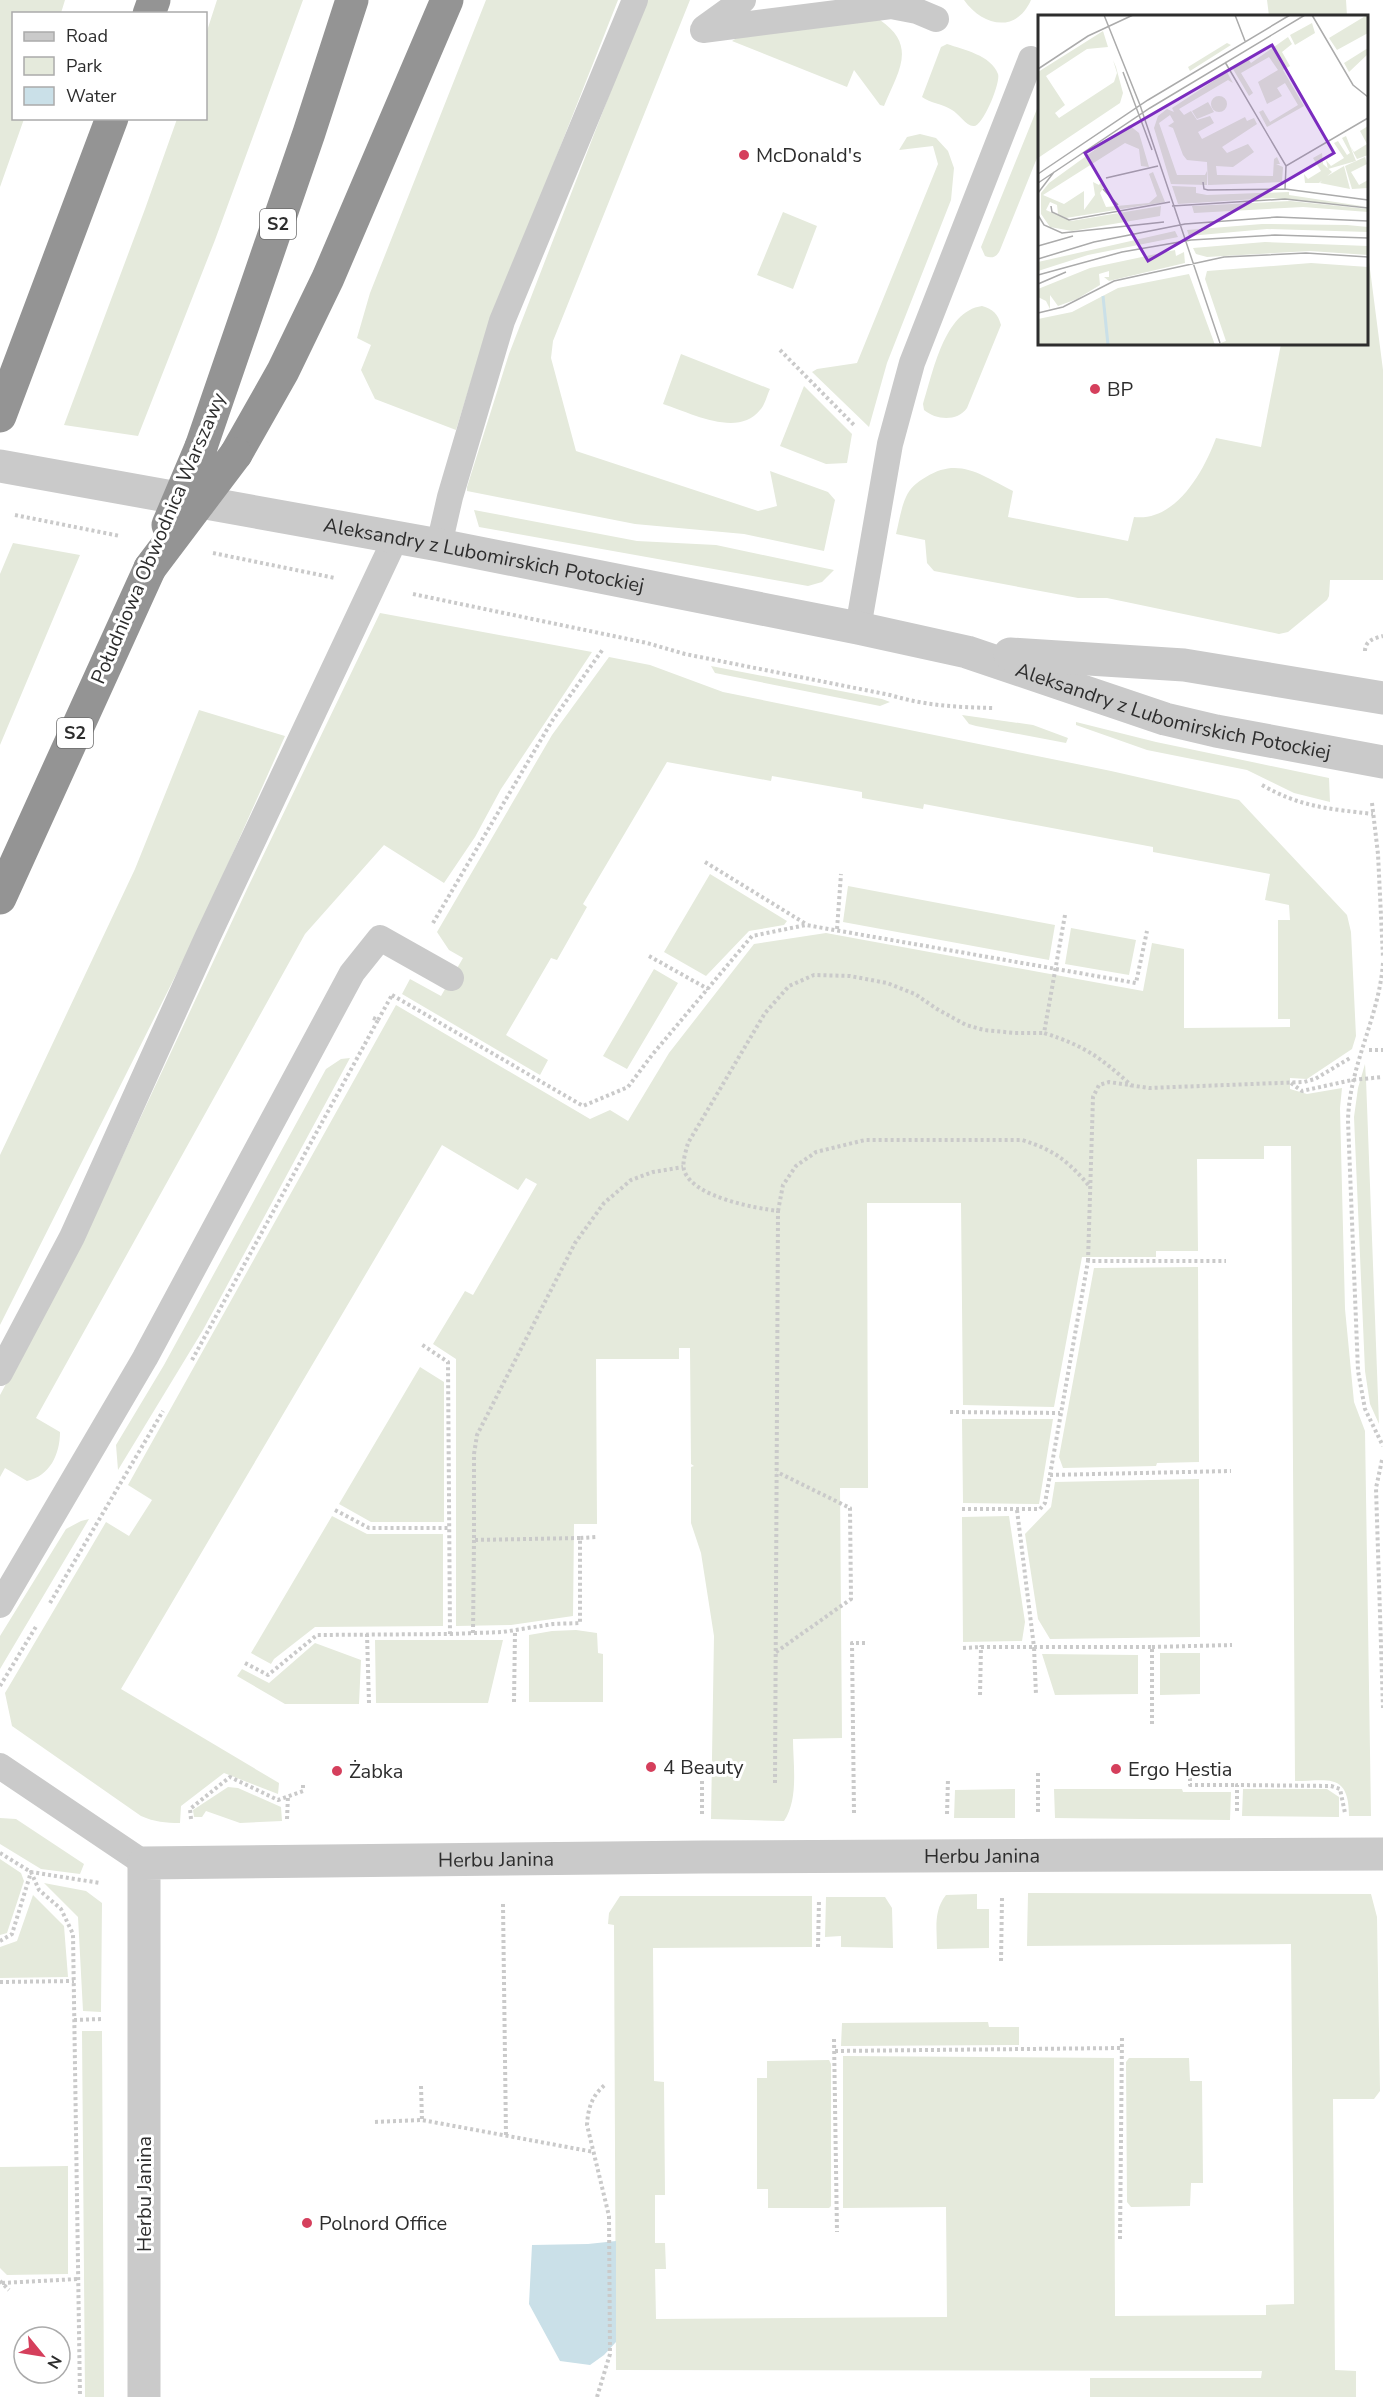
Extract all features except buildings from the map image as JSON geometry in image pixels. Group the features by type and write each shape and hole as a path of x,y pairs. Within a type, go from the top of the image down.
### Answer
{"highway":[{"name":"Południowa Obwodnica Warszawy","path":"0,898 150,568 201,447 309,133 352,0"},
{"path":"150,568 236,454 283,371 328,278 447,0"},
{"path":"1,415 111,120"}],"street":[{"name":"Aleksandry z Lubomirskich Potockiej","path":"0,466 439,545 858,628 967,652 1165,719 1216,731 1383,762"},
{"name":"Aleksandry z Lubomirskich Potockiej","path":"967,652 1184,665 1383,698"},
{"name":"Herbu Janina","path":"144,2397 144,1863 703,1857 1383,1854"}],"lane":[{"path":"439,545 450,497 502,321 635,0"},
{"path":"743,0 703,30 891,6 917,11 936,19"},
{"path":"858,628 888,453 912,363 1031,59"},
{"path":"0,1372 72,1237 207,938 396,537"},
{"path":"0,1605 145,1358 352,973 380,938 451,978"},
{"path":"0,1766 144,1863"}],"path":[{"path":"780,350 856,427"},
{"path":"12,515 130,537"},
{"path":"212,553 647,643 686,654 890,695 916,703 1002,710"},
{"path":"1365,648 1372,638 1383,636"},
{"path":"378,1020 552,721 603,649"},
{"path":"1259,783 1281,796 1302,804 1372,814"},
{"path":"1372,792 1372,814 1381,872 1383,957"},
{"path":"705,862 806,925"},
{"path":"837,928 841,874"},
{"path":"1044,1033 1065,915"},
{"path":"392,995 583,1106 628,1087 752,936 806,925 837,928 1137,983 1147,931"},
{"path":"649,956 708,989"},
{"path":"1383,963 1379,994 1352,1080 1348,1121 1358,1371 1365,1409 1383,1446"},
{"path":"778,1211 745,1207 700,1188 686,1175 683,1167 688,1143 765,1013 789,986 814,975 850,976 888,983 915,994 966,1025 984,1030 1044,1033 1080,1046 1101,1058 1132,1086"},
{"path":"1369,1050 1383,1050"},
{"path":"962,1509 1040,1509 1045,1503 1088,1261 1093,1097 1099,1085 1109,1082 1149,1088 1310,1082 1350,1058"},
{"path":"1290,1083 1302,1091 1352,1080 1383,1077"},
{"path":"775,1783 778,1211 783,1185 796,1166 816,1152 865,1140 1022,1140 1046,1147 1062,1157 1091,1189"},
{"path":"472,1633 474,1454 477,1436 576,1243 604,1203 631,1180 683,1167"},
{"path":"1088,1261 1226,1261"},
{"path":"421,1344 448,1362 450,1634"},
{"path":"950,1412 1060,1413"},
{"path":"1382,1460 1376,1488 1383,1708"},
{"path":"1050,1475 1231,1471"},
{"path":"776,1652 852,1599 850,1508 777,1472"},
{"path":"335,1510 369,1528 450,1528"},
{"path":"1017,1510 1034,1647 1036,1695"},
{"path":"474,1540 597,1537"},
{"path":"245,1663 268,1675 317,1635 472,1633 514,1631 553,1624 580,1623 580,1538"},
{"path":"514,1631 514,1702"},
{"path":"368,1634 369,1703"},
{"path":"854,1815 852,1643 868,1643"},
{"path":"963,1648 1232,1645"},
{"path":"980,1695 981,1647"},
{"path":"1152,1647 1152,1725"},
{"path":"1038,1773 1038,1814"},
{"path":"191,1829 190,1809 230,1777 278,1800 303,1791 303,1783"},
{"path":"1190,1778 1190,1785 1331,1786 1340,1789 1346,1823"},
{"path":"946,1825 948,1779"},
{"path":"702,1781 702,1826"},
{"path":"1237,1785 1237,1814"},
{"path":"287,1805 288,1796"},
{"path":"0,1853 31,1872 103,1883"},
{"path":"0,1941 12,1934 31,1872"},
{"path":"31,1872 39,1890 61,1909 73,1934 80,2397"},
{"path":"1001,1961 1002,1896"},
{"path":"818,1947 819,1897"},
{"path":"497,1898 503,1904 506,2136"},
{"path":"503,1904 514,1904"},
{"path":"0,1982 74,1981"},
{"path":"74,2020 109,2018"},
{"path":"1120,2239 1122,2036"},
{"path":"834,2039 837,2232"},
{"path":"835,2051 1121,2048"},
{"path":"597,2397 610,2354 609,2216 587,2125 588,2111 593,2098 606,2084"},
{"path":"421,2086 422,2120"},
{"path":"375,2122 422,2120 594,2152"},
{"path":"1,2282 78,2279"},
{"path":"1,2282 9,2290"}],"green space":[{"path":"0,0 65,0 61,12 12,12 12,120 24,120 0,187"},
{"path":"217,0 303,0 215,240 138,436 64,425 177,120 207,120 207,31"},
{"path":"486,0 618,0 483,343 456,430 375,399 361,370 371,345 357,338 370,293"},
{"path":"646,0 690,0 553,341 551,358 576,451 758,511 777,506 770,471 828,492 835,500 824,551 744,534 635,524 467,491 509,354"},
{"path":"964,0 1031,0 1025,11 1017,18 1008,22 999,22 980,16"},
{"path":"1267,0 1346,0 1347,15 1269,15"},
{"path":"880,20 892,30 902,50 899,71 884,106 880,105 854,70 847,87 732,41 740,36"},
{"path":"947,44 983,58 998,74 997,86 990,103 982,119 974,126 948,108 922,97 941,47"},
{"path":"1038,106 1038,155 1000,250 994,257 988,257 985,256 981,247"},
{"path":"920,134 936,138 948,151 954,168 951,200 887,363 869,427 812,372 817,369 857,363 938,164 933,146 899,150 907,137"},
{"path":"783,212 817,226 793,289 757,275"},
{"path":"1368,254 1383,370 1383,580 1330,580 1327,600 1288,632 1279,634 1107,598 1078,598 934,571 927,563 925,540 896,534 904,501 914,485 938,471 960,468 981,474 1013,491 1008,517 1128,541 1134,517 1149,516 1163,511 1186,492 1204,465 1216,438 1261,447 1281,345 1368,345"},
{"path":"982,306 994,312 1001,325 967,408 958,416 946,418 934,416 924,410 923,404 942,345 958,319 969,310"},
{"path":"681,354 770,389 762,408 751,418 727,423 700,417 663,404"},
{"path":"804,386 852,434 847,463 826,464 780,446"},
{"path":"474,510 637,541 716,545 834,570 822,582 808,586 479,527"},
{"path":"13,543 80,555 0,745 0,574"},
{"path":"380,613 592,652 501,789 475,837 444,883 384,845 305,934 36,1418 60,1432 56,1456 48,1469 27,1481 5,1468 0,1477 0,1395 82,1243 248,887"},
{"path":"609,657 650,665 723,692 1111,771 1239,800 1347,915 1351,932 1356,1036 1352,1049 1307,1079 1290,1078 1290,1089 1307,1094 1342,1088 1340,1108 1345,1309 1354,1402 1365,1431 1371,1816 1349,1816 1345,1792 1334,1782 1327,1780 1295,1781 1291,1146 1264,1146 1264,1159 1197,1159 1198,1251 1156,1251 1156,1257 1082,1257 1054,1407 963,1405 961,1203 867,1203 868,1488 840,1488 842,1738 793,1739 792,1802 784,1821 711,1819 714,1636 701,1553 691,1523 691,1467 694,1466 691,1464 690,1348 679,1348 679,1359 596,1359 597,1524 574,1524 573,1616 511,1625 456,1626 456,1359 433,1344 465,1291 473,1295 537,1184 526,1178 518,1190 442,1145 121,1689 279,1783 278,1794 224,1773 181,1806 180,1823 156,1821 141,1816 12,1726 5,1693 106,1522 129,1536 152,1500 128,1485 396,1005 590,1119 610,1110 628,1121 669,1053 754,944 826,933 1143,991 1152,943 1184,949 1184,1028 1290,1027 1290,1019 1278,1019 1278,920 1290,920 1289,905 1265,900 1270,874 1153,852 1153,847 924,804 923,809 862,798 862,792 772,776 771,781 667,762 583,904 587,907 557,960 551,958 506,1035 548,1060 540,1075 402,994 410,979 441,996 463,958 449,950 437,932 552,735"},
{"path":"711,666 890,702 880,706 715,673"},
{"path":"199,710 285,736 198,931 0,1325 0,1155 135,869"},
{"path":"962,715 1033,725 1068,738 1066,743 976,726 969,724"},
{"path":"1076,722 1156,742 1329,778 1330,802 1294,793 1247,770 1147,750 1076,725"},
{"path":"710,874 787,921 784,925 749,931 706,976 664,952"},
{"path":"848,886 1055,925 1049,960 843,922"},
{"path":"1071,928 1136,940 1129,975 1065,964"},
{"path":"654,969 678,983 627,1069 603,1056"},
{"path":"350,1058 203,1330 118,1470 116,1445 164,1365 326,1069 341,1059"},
{"path":"1365,1064 1379,1424 1370,1404 1365,1371 1354,1117 1358,1088"},
{"path":"1198,1267 1199,1462 1157,1463 1156,1466 1063,1468 1059,1457 1094,1268"},
{"path":"420,1367 444,1382 444,1522 371,1522 339,1504"},
{"path":"962,1419 1053,1419 1039,1504 963,1503"},
{"path":"1199,1479 1200,1637 1050,1639 1038,1619 1025,1534 1051,1507 1055,1482"},
{"path":"332,1516 367,1534 443,1534 443,1626 315,1627 274,1659 271,1664 251,1653"},
{"path":"1009,1516 1025,1622 1022,1641 963,1642 962,1517"},
{"path":"89,1519 0,1669 0,1636 66,1529"},
{"path":"576,1630 597,1633 598,1653 603,1654 603,1702 529,1702 529,1635"},
{"path":"375,1640 503,1640 488,1703 376,1703"},
{"path":"315,1643 361,1660 359,1704 285,1704 237,1676 242,1669 269,1683"},
{"path":"1160,1653 1200,1653 1200,1694 1160,1695"},
{"path":"1042,1654 1138,1655 1138,1694 1055,1695"},
{"path":"228,1787 238,1788 281,1807 282,1821 240,1823 206,1811 202,1817 194,1817 193,1810"},
{"path":"1015,1789 1015,1818 954,1818 955,1790"},
{"path":"1054,1789 1182,1789 1183,1792 1231,1792 1230,1820 1055,1818"},
{"path":"1243,1789 1327,1789 1339,1797 1339,1817 1242,1816"},
{"path":"0,1818 16,1819 84,1864 80,1874 41,1869 0,1844"},
{"path":"0,1859 21,1873 24,1881 7,1933 0,1935"},
{"path":"44,1883 86,1891 102,1903 101,2012 83,2011 78,1917"},
{"path":"1028,1893 1371,1894 1377,1917 1380,2091 1374,2099 1333,2099 1335,2370 1356,2371 1356,2397 1090,2397 1090,2378 1261,2378 1262,2371 616,2370 614,1925 608,1924 609,1913 620,1896 812,1896 812,1947 653,1948 654,2081 664,2082 665,2195 655,2195 655,2243 665,2243 666,2269 655,2269 656,2319 947,2317 946,2207 843,2208 843,2056 1114,2058 1115,2316 1266,2315 1266,2305 1294,2304 1291,1944 1027,1946"},
{"path":"977,1894 977,1909 989,1909 989,1948 937,1949 937,1914 946,1895"},
{"path":"33,1895 64,1926 68,1977 0,1978 0,1947 17,1941"},
{"path":"826,1897 885,1897 892,1908 893,1948 841,1947 841,1936 825,1937"},
{"path":"988,2022 989,2027 1019,2027 1019,2045 841,2046 842,2023"},
{"path":"82,2031 102,2031 104,2397 85,2397"},
{"path":"1129,2058 1189,2058 1190,2081 1202,2081 1203,2183 1191,2183 1190,2206 1131,2207 1127,2202 1126,2062"},
{"path":"829,2060 831,2064 831,2206 829,2208 768,2208 768,2189 757,2189 757,2078 767,2078 767,2061"},
{"path":"68,2166 68,2274 7,2275 0,2268 0,2167"}],"water":[{"path":"616,2241 616,2342 590,2365 560,2361 529,2304 532,2245"}],"place":[{"name":"McDonald's","path":"744,155"},
{"name":"BP","path":"1095,389"},
{"name":"4 Beauty","path":"651,1767"},
{"name":"Ergo Hestia","path":"1116,1769"},
{"name":"Żabka","path":"337,1771"},
{"name":"Polnord Office","path":"307,2223"}]}
